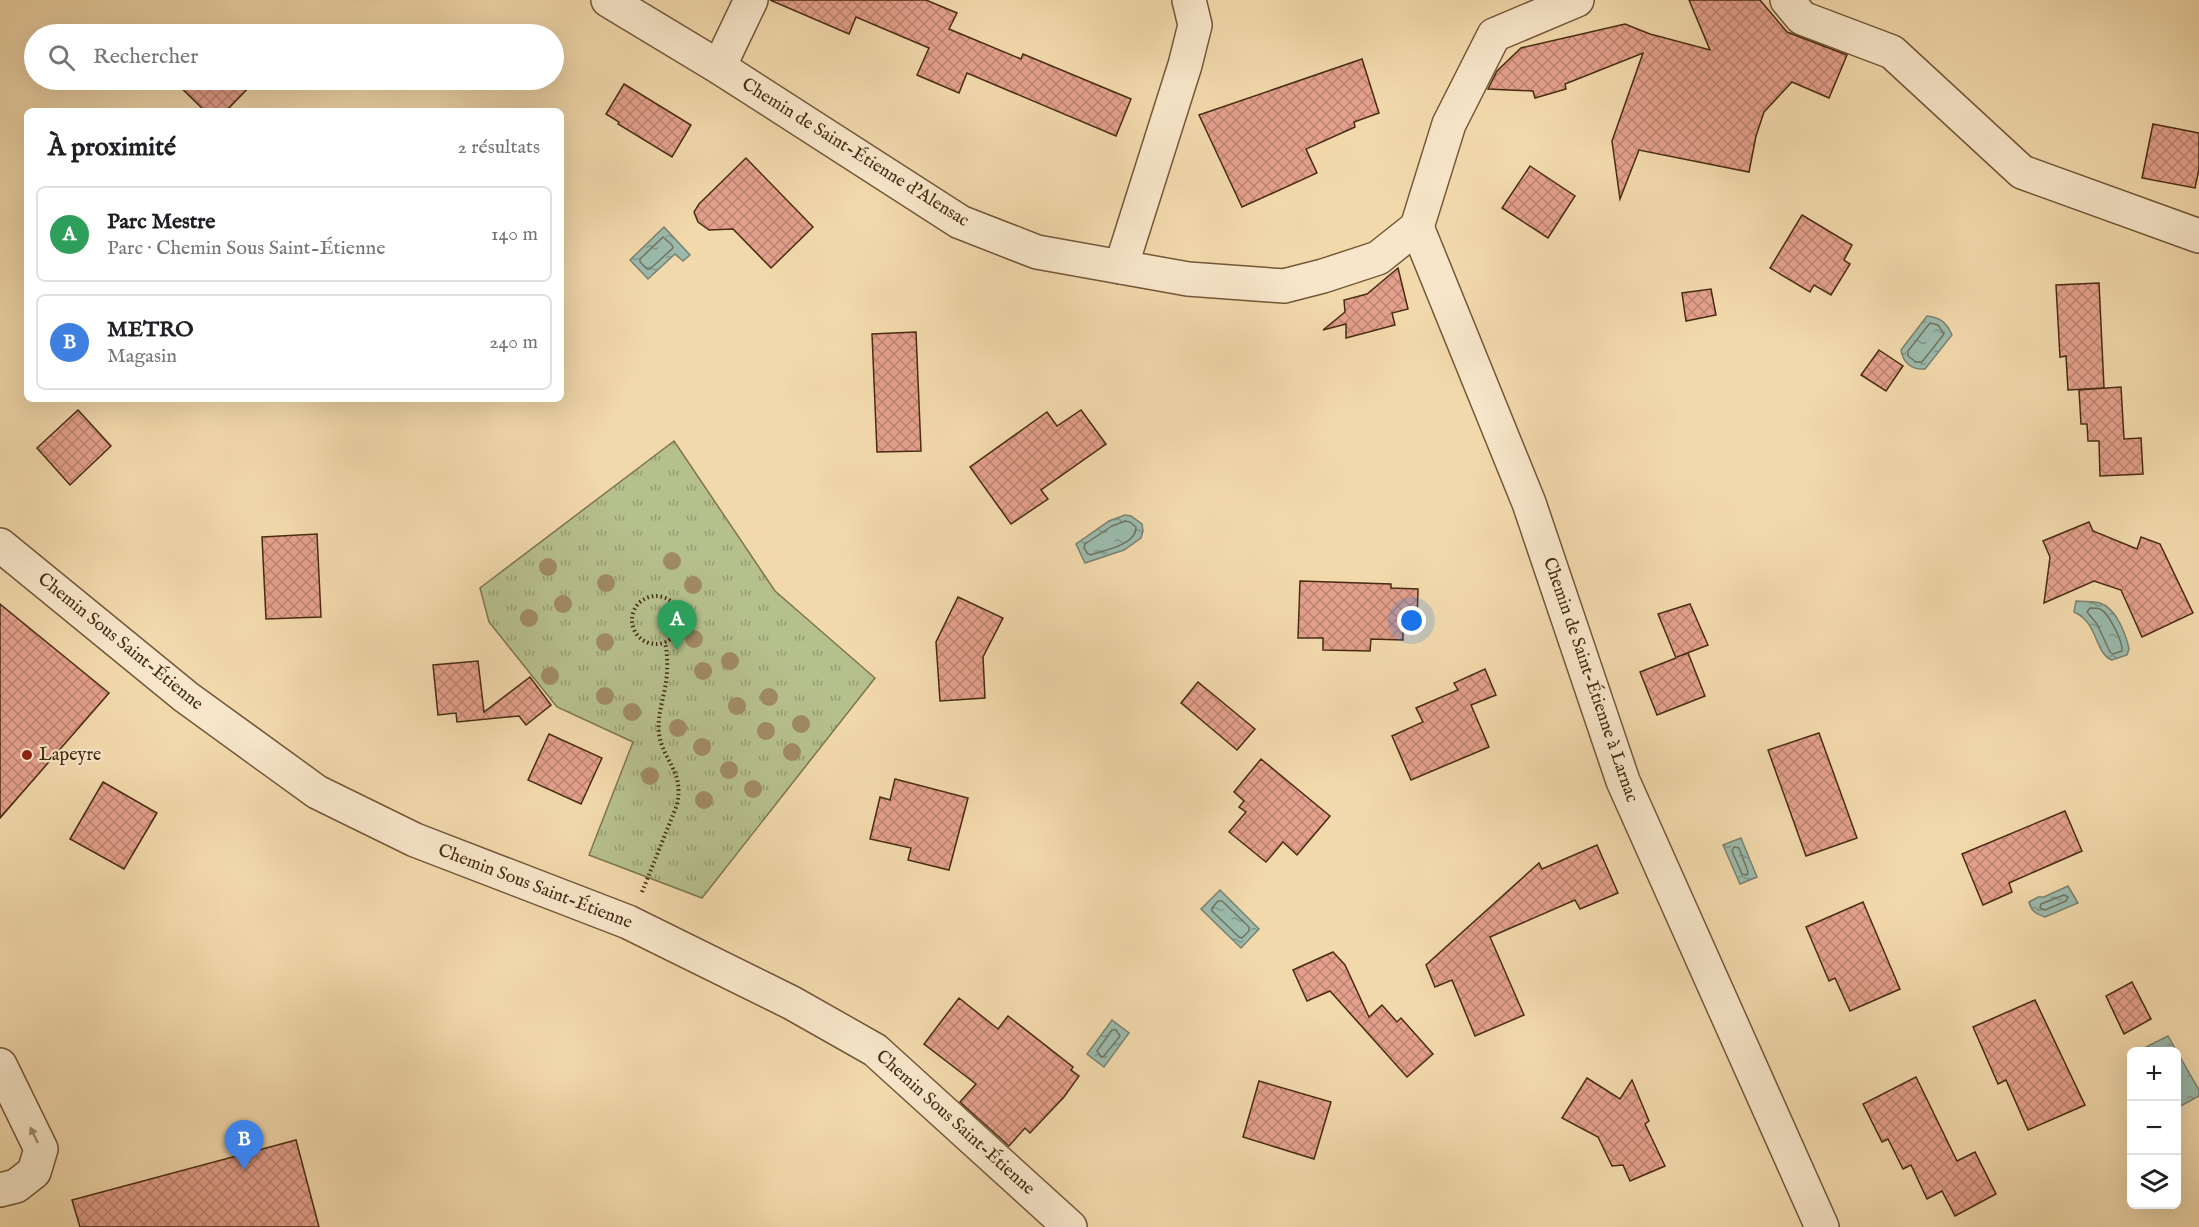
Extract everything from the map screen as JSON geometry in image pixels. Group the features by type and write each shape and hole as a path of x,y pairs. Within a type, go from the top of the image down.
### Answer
{"street":[{"name":"Chemin de Saint-Étienne d'Alensac","path":"608,0 719,67 960,222 1037,252 1188,279 1284,286 1378,258 1417,227"},
{"path":"719,67 751,0"},
{"path":"1121,267 1185,65 1195,25 1189,0"},
{"path":"1417,227 1449,124 1494,35 1577,0"},
{"path":"1787,0 1802,18 1892,52 2022,172 2199,236"},
{"name":"Chemin de Saint-Étienne à Larnac","path":"1417,227 1529,503 1623,781 1822,1227"},
{"name":"Chemin Sous Saint-Étienne","path":"0,545 186,698 317,792 415,840 628,922 792,1003 875,1050 1070,1227"},
{"path":"0,1065 41,1149 34,1172 16,1186 0,1190"}],"path":[{"path":"659,596 667,598 677,609 679,624 676,632 665,642 649,642 637,633 633,626 634,611 644,599 659,596"},
{"path":"628,922 655,862 680,793 676,771 659,733 660,706 665,691 668,662 665,642"}],"green space":[{"path":"674,441 775,591 875,678 702,898 589,855 633,742 557,707 489,622 480,588"}],"water":[{"path":"664,227 690,255 683,261 675,254 648,279 630,260"},
{"path":"1927,316 1943,321 1952,335 1925,369 1920,369 1906,362 1901,350"},
{"path":"1125,515 1131,516 1142,524 1141,538 1124,550 1085,563 1076,544 1109,521"},
{"path":"2076,601 2100,603 2111,610 2125,636 2129,649 2127,655 2112,660 2106,656 2088,623 2074,612"},
{"path":"1741,838 1757,877 1740,884 1723,845"},
{"path":"2068,886 2078,903 2045,917 2031,908 2029,902"},
{"path":"1220,890 1259,929 1241,948 1201,909"},
{"path":"1112,1020 1129,1033 1104,1067 1087,1054"},
{"path":"2168,1036 2174,1047 2146,1047"},
{"path":"2181,1059 2199,1090 2199,1096 2181,1106"}],"building":[{"path":"770,0 926,0 957,13 949,29 1021,59 1023,54 1131,99 1116,136 967,73 959,93 917,75 929,48 856,17 849,34"},
{"path":"1689,0 1760,0 1787,32 1847,55 1829,98 1792,82 1764,112 1756,136 1749,172 1639,150 1620,199 1612,141 1643,53 1565,84 1566,89 1535,98 1533,91 1488,89 1497,71 1521,48 1625,24 1650,34 1710,50"},
{"path":"1362,59 1379,113 1354,122 1355,127 1306,149 1317,173 1242,207 1199,115"},
{"path":"624,84 691,125 672,157 618,124 619,122 606,114"},
{"path":"183,90 246,90 229,108 202,108"},
{"path":"2153,124 2199,133 2199,169 2195,188 2142,178"},
{"path":"746,158 813,227 771,268 733,229 709,230 698,222 694,212 699,204"},
{"path":"1530,166 1575,196 1548,238 1502,208"},
{"path":"1802,215 1852,245 1844,260 1850,264 1831,295 1814,285 1810,292 1770,268"},
{"path":"1398,268 1408,309 1392,313 1395,325 1346,338 1346,324 1323,330 1345,312 1344,300 1367,294"},
{"path":"2099,283 2104,388 2068,390 2066,356 2060,357 2056,285"},
{"path":"1711,289 1716,315 1686,321 1682,293"},
{"path":"916,332 921,451 877,452 872,334"},
{"path":"1879,350 1903,366 1886,391 1861,375"},
{"path":"2121,387 2124,439 2141,438 2143,474 2100,476 2099,441 2088,441 2087,424 2081,424 2079,390"},
{"path":"78,410 111,446 70,485 37,448"},
{"path":"1081,410 1106,444 1041,490 1048,499 1011,524 970,467 1047,412 1057,426"},
{"path":"2089,522 2093,531 2137,549 2141,537 2160,544 2193,613 2142,637 2121,590 2094,581 2044,603 2050,557 2043,541"},
{"path":"317,534 321,617 266,619 262,537"},
{"path":"1300,581 1391,584 1391,588 1418,589 1417,623 1403,623 1403,640 1371,639 1370,651 1323,650 1323,638 1298,638"},
{"path":"958,597 1003,618 983,657 985,698 940,701 936,642"},
{"name":"Lapeyre","path":"0,604 109,693 0,818"},
{"path":"1690,604 1708,645 1677,657 1688,653 1705,696 1657,715 1640,672 1676,658 1658,614"},
{"path":"478,661 484,712 530,677 551,705 526,725 519,716 457,722 456,713 438,715 433,665"},
{"path":"1485,669 1496,695 1471,705 1489,747 1411,780 1392,736 1423,722 1416,708 1458,690 1454,683"},
{"path":"1198,682 1255,729 1237,750 1181,703"},
{"path":"1819,733 1857,838 1806,856 1768,750"},
{"path":"549,734 602,758 581,804 528,780"},
{"path":"1261,759 1330,816 1297,855 1283,842 1266,862 1229,832 1246,812 1239,807 1244,801 1234,792"},
{"path":"895,779 968,798 949,870 908,860 911,848 870,839 880,797 890,800"},
{"path":"103,782 157,813 124,869 70,839"},
{"path":"2065,811 2082,851 2009,883 2012,892 1983,905 1962,854"},
{"path":"1597,845 1618,893 1580,909 1575,900 1490,937 1524,1015 1475,1036 1452,980 1435,987 1426,965 1539,863 1542,869"},
{"path":"1863,902 1900,989 1850,1011 1835,978 1829,981 1806,927"},
{"path":"1333,952 1345,965 1369,1017 1382,1005 1397,1022 1401,1018 1433,1054 1407,1077 1330,991 1307,1001 1293,970"},
{"path":"2132,982 2151,1019 2124,1034 2106,996"},
{"path":"959,998 998,1029 1008,1016 1073,1067 1071,1070 1079,1076 1064,1097 1030,1133 1025,1128 1009,1146 960,1102 976,1084 924,1044"},
{"path":"2035,1000 2085,1105 2028,1130 2006,1080 1998,1084 1973,1027"},
{"path":"1916,1077 1957,1161 1975,1152 1996,1194 1955,1216 1942,1191 1927,1199 1911,1165 1903,1169 1888,1139 1882,1142 1863,1104"},
{"path":"1587,1078 1620,1099 1632,1080 1649,1121 1645,1124 1665,1166 1630,1181 1623,1165 1612,1166 1598,1137 1562,1118"},
{"path":"1259,1081 1331,1102 1314,1159 1243,1137"},
{"path":"296,1140 319,1227 80,1227 72,1200"}],"place":[{"name":"Parc Mestre","path":"677,650"},
{"name":"Lapeyre","path":"27,755"},
{"name":"METRO","path":"244,1170"}]}
